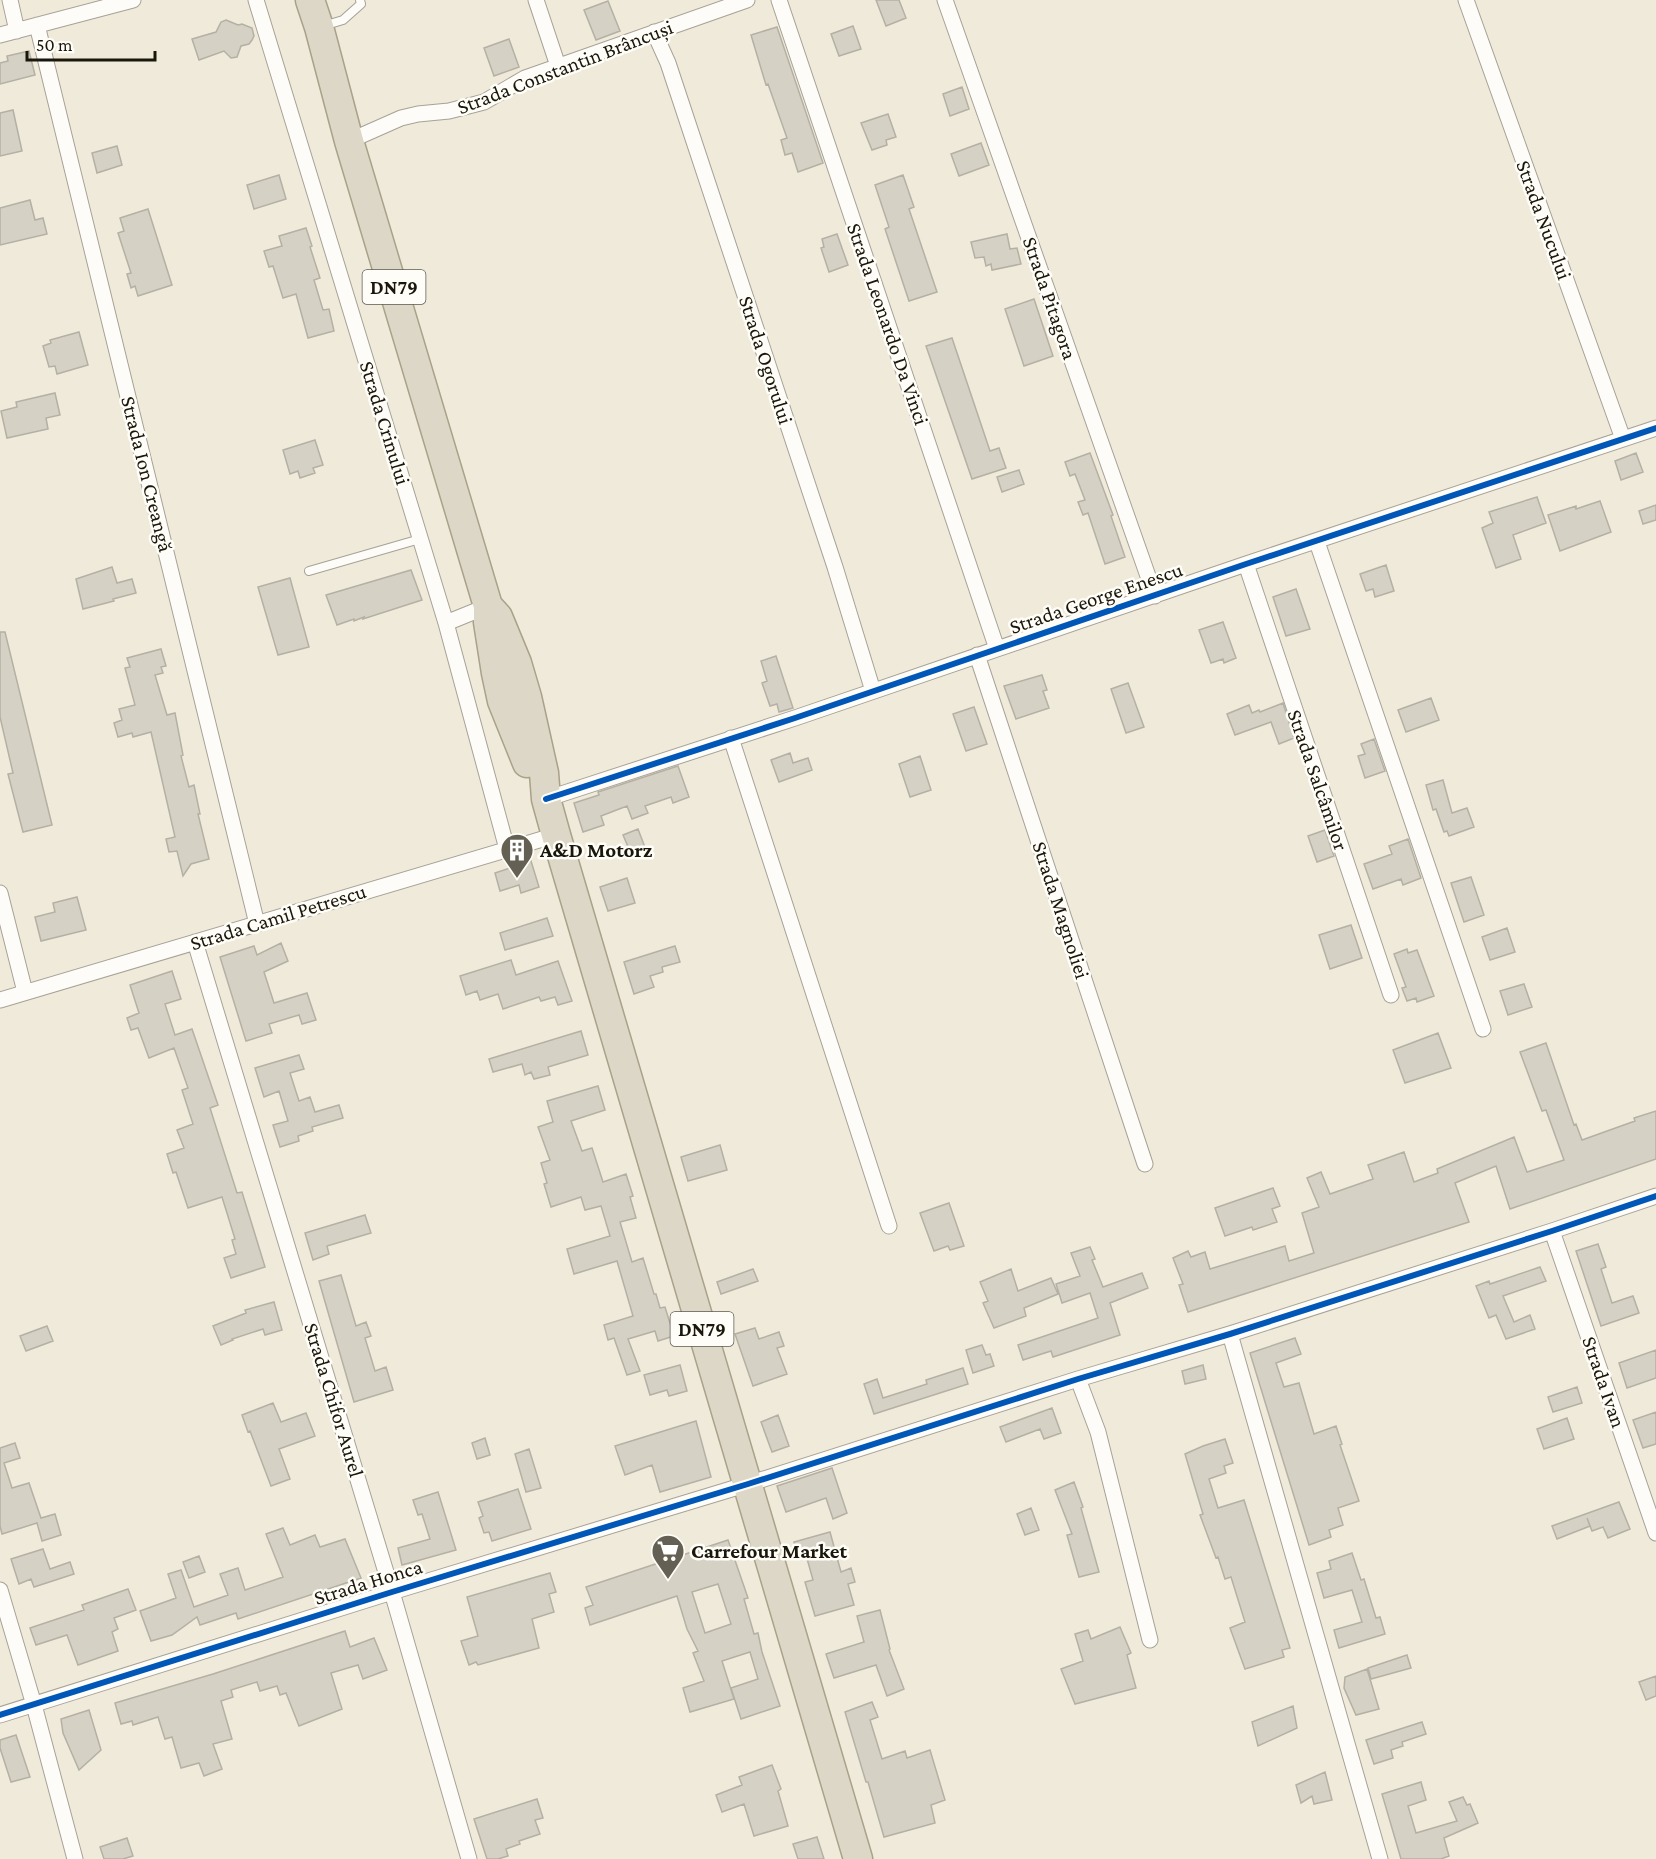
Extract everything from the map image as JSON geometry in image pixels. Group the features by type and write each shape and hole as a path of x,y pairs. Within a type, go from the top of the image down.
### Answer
{"highway":[{"name":"DN79","path":"310,0 349,141 488,606 498,617 517,663 527,697 544,773 546,799 556,835 858,1859"}],"street":[{"path":"10,0 17,31"},
{"path":"0,35 133,0"},
{"name":"Strada Crinului","path":"256,0 446,623 507,849"},
{"path":"536,0 558,66"},
{"name":"Strada Constantin Brâncuși","path":"349,141 401,118 449,111 484,102 525,78 747,0"},
{"name":"Strada Leonardo Da Vinci","path":"779,0 997,649"},
{"name":"Strada Pitagora","path":"945,0 1155,596"},
{"name":"Strada Nucului","path":"1466,0 1623,439"},
{"name":"Strada Ion Creangă","path":"37,25 256,924"},
{"name":"Strada Ogorului","path":"654,32 668,63 831,556 873,691"},
{"name":"Strada George Enescu","path":"546,799 1656,428"},
{"path":"1317,542 1483,1029"},
{"name":"Strada Salcâmilor","path":"1246,564 1391,995"},
{"path":"446,623 488,606"},
{"name":"Strada Magnoliei","path":"977,655 1145,1164"},
{"path":"732,738 889,1226"},
{"name":"Strada Camil Petrescu","path":"0,1000 556,835"},
{"path":"0,893 25,992"},
{"name":"Strada Chifor Aurel","path":"195,942 392,1592 469,1859"},
{"name":"Strada Honca","path":"0,1715 392,1592 748,1484 1078,1379 1230,1334 1656,1196"},
{"name":"Strada Ivan","path":"1552,1231 1656,1533"},
{"path":"1230,1334 1380,1859"},
{"path":"1078,1379 1098,1432 1150,1640"},
{"path":"0,1590 34,1705 75,1859"}],"lane":[{"path":"319,27 343,20 361,4 360,0"},
{"path":"309,571 420,539"}],"building":[{"path":"876,0 899,0 906,18 886,26"},
{"path":"608,1 620,31 596,40 584,10"},
{"path":"226,20 252,28 254,36 252,40 249,44 241,46 237,57 231,58 224,51 199,60 192,39 216,32 221,22"},
{"path":"853,26 861,49 839,56 831,34"},
{"path":"777,27 823,163 798,172 792,153 785,155 781,140 787,138 768,84 766,85 751,35"},
{"path":"509,39 519,67 494,76 484,48"},
{"path":"29,51 35,75 0,84 0,63 8,61 7,56"},
{"path":"962,87 969,109 950,116 943,94"},
{"path":"13,110 22,151 0,156 0,113"},
{"path":"888,114 896,137 886,140 887,145 872,150 861,123"},
{"path":"981,143 989,165 959,176 951,154"},
{"path":"117,146 122,165 97,173 92,153"},
{"path":"279,175 286,199 254,209 247,185"},
{"path":"903,175 914,207 909,209 937,292 909,301 885,229 889,227 875,185"},
{"path":"30,200 35,220 43,218 47,234 0,245 0,208"},
{"path":"148,209 172,285 138,296 135,286 131,288 127,274 131,273 118,233 124,231 120,218"},
{"path":"306,228 320,278 314,280 323,310 329,309 334,331 308,338 296,294 283,298 273,266 269,267 264,251 282,246 279,236"},
{"path":"837,234 848,265 829,272 821,248 824,247 822,239"},
{"path":"1007,234 1010,249 1017,248 1021,264 992,270 991,264 986,266 984,257 975,258 971,242"},
{"path":"1034,299 1053,356 1024,366 1005,309"},
{"path":"79,332 88,365 57,374 55,366 49,367 43,346 51,343 50,340"},
{"path":"952,338 990,451 999,448 1006,468 972,479 926,346"},
{"path":"55,393 60,415 46,418 48,429 7,438 1,411 17,407 16,402"},
{"path":"315,440 323,465 313,468 315,473 300,478 298,471 290,474 283,450"},
{"path":"1090,453 1113,515 1111,516 1125,557 1105,564 1088,513 1083,515 1078,502 1085,500 1075,474 1070,476 1065,462"},
{"path":"1636,453 1643,472 1621,480 1615,461"},
{"path":"1019,470 1024,484 1002,492 997,477"},
{"path":"1537,497 1546,523 1513,535 1521,559 1496,568 1482,528 1493,523 1489,512"},
{"path":"1600,501 1611,532 1560,551 1548,515"},
{"path":"1656,505 1656,520 1643,524 1639,511"},
{"path":"1386,565 1394,591 1375,597 1373,589 1366,591 1360,574"},
{"path":"112,567 117,583 132,579 136,593 83,609 76,579"},
{"path":"411,570 422,600 337,625 326,595"},
{"path":"290,578 309,647 278,655 258,587"},
{"path":"1296,589 1310,629 1286,636 1273,597"},
{"path":"1223,622 1236,658 1224,663 1223,659 1211,663 1199,630"},
{"path":"0,632 5,632 52,825 23,832 8,774 13,773 0,717"},
{"path":"161,649 166,666 161,667 163,673 155,675 167,715 175,713 183,755 181,756 189,787 194,785 200,814 198,814 209,859 191,864 183,876 177,851 169,852 166,839 175,837 151,732 133,737 132,733 118,737 114,723 122,720 119,709 135,705 125,668 130,667 127,658"},
{"path":"776,656 793,708 779,712 777,704 770,706 762,683 767,681 761,661"},
{"path":"1042,675 1047,690 1043,691 1049,708 1016,719 1004,686"},
{"path":"1128,683 1144,727 1126,733 1111,689"},
{"path":"1431,698 1439,720 1406,732 1398,710"},
{"path":"1283,703 1294,738 1279,744 1271,722 1235,735 1227,714 1249,705 1252,713"},
{"path":"974,707 987,744 966,751 953,714"},
{"path":"1374,739 1385,771 1365,778 1358,756 1365,754 1361,744"},
{"path":"790,753 793,763 808,758 812,770 779,782 771,760"},
{"path":"920,756 931,790 910,797 899,764"},
{"path":"678,766 689,797 673,803 671,797 645,806 648,813 632,819 627,806 601,816 604,825 583,832 574,803 599,795 598,792"},
{"path":"1443,780 1452,813 1467,808 1474,827 1449,836 1447,831 1444,832 1436,809 1433,810 1426,785"},
{"path":"638,829 646,850 632,856 623,835"},
{"path":"1325,830 1334,856 1317,862 1308,836"},
{"path":"1408,839 1421,878 1403,885 1401,879 1373,889 1364,864 1392,854 1389,846"},
{"name":"A&D Motorz","path":"531,861 539,887 521,893 519,885 500,891 495,873"},
{"path":"1471,877 1484,915 1464,922 1451,883"},
{"path":"627,878 635,903 608,911 600,887"},
{"path":"77,897 86,930 41,941 35,917 55,912 53,903"},
{"path":"547,918 553,936 505,950 500,933"},
{"path":"1351,925 1362,958 1330,969 1319,935"},
{"path":"1507,928 1515,952 1490,960 1482,937"},
{"path":"281,943 288,961 264,972 274,1003 307,993 316,1020 302,1024 299,1015 269,1024 272,1033 246,1041 220,957 254,946 257,955"},
{"path":"675,946 680,962 662,967 663,972 650,976 654,987 634,994 624,962"},
{"path":"1407,949 1408,953 1417,950 1434,996 1417,1002 1416,998 1407,1001 1402,988 1406,987 1394,954"},
{"path":"511,960 516,975 558,961 572,1001 558,1005 555,997 541,1001 539,997 503,1009 498,994 480,1000 477,991 466,995 460,976"},
{"path":"172,971 181,999 165,1004 175,1035 192,1029 218,1105 210,1108 237,1193 242,1192 265,1267 231,1278 224,1258 236,1254 232,1240 235,1239 222,1197 188,1208 176,1172 173,1173 167,1154 184,1148 177,1130 193,1124 182,1090 188,1088 174,1048 149,1058 138,1028 131,1030 127,1018 139,1013 130,985"},
{"path":"1524,984 1532,1007 1508,1015 1500,991"},
{"path":"581,1031 588,1055 548,1067 550,1075 534,1079 531,1072 525,1075 522,1064 493,1072 489,1059"},
{"path":"1438,1033 1451,1068 1405,1083 1393,1050"},
{"path":"1546,1043 1574,1125 1576,1124 1582,1140 1656,1111 1656,1159 1510,1209 1496,1166 1455,1183 1469,1222 1188,1312 1179,1285 1183,1284 1173,1258 1188,1251 1191,1257 1205,1252 1210,1269 1285,1246 1289,1261 1314,1253 1302,1213 1319,1207 1307,1178 1321,1172 1330,1194 1373,1179 1368,1165 1404,1152 1414,1182 1438,1173 1437,1169 1514,1137 1527,1172 1564,1160 1546,1110 1542,1111 1520,1052"},
{"path":"299,1055 304,1069 290,1073 299,1101 310,1097 315,1112 339,1105 343,1118 312,1127 313,1131 298,1136 299,1141 280,1147 273,1125 288,1121 279,1091 264,1097 255,1068"},
{"path":"598,1086 605,1110 571,1121 582,1151 592,1148 603,1182 626,1174 633,1196 630,1197 636,1218 620,1222 632,1262 643,1258 654,1294 656,1294 660,1308 665,1307 674,1336 658,1341 655,1331 628,1339 640,1371 627,1375 614,1338 608,1340 604,1325 633,1316 617,1261 574,1274 567,1249 610,1236 601,1206 585,1210 581,1197 551,1207 541,1163 550,1160 538,1127 553,1122 547,1101"},
{"path":"720,1145 727,1170 688,1181 681,1157"},
{"path":"1273,1188 1280,1206 1272,1209 1277,1222 1225,1236 1215,1208"},
{"path":"949,1203 964,1246 950,1250 948,1246 934,1251 920,1213"},
{"path":"365,1215 371,1233 327,1246 329,1254 313,1260 305,1233"},
{"path":"1598,1244 1606,1267 1601,1269 1612,1303 1633,1296 1639,1313 1601,1326 1576,1251"},
{"path":"1090,1247 1095,1259 1092,1260 1103,1287 1142,1273 1148,1288 1110,1303 1120,1335 1053,1357 1051,1351 1023,1360 1018,1345 1098,1318 1090,1293 1062,1303 1056,1284 1080,1276 1071,1253"},
{"path":"1540,1267 1546,1281 1503,1296 1514,1322 1530,1315 1535,1329 1506,1339 1496,1315 1489,1318 1476,1286 1489,1281 1490,1284"},
{"path":"753,1269 758,1281 721,1294 717,1282"},
{"path":"1011,1269 1018,1291 1051,1278 1058,1294 1024,1308 1026,1316 994,1328 983,1303 988,1301 980,1282"},
{"path":"341,1275 356,1326 366,1322 371,1336 365,1338 375,1371 386,1367 393,1390 354,1402 319,1281"},
{"path":"274,1302 282,1330 265,1335 263,1329 221,1345 213,1326 246,1313 245,1310"},
{"path":"47,1326 53,1341 26,1351 20,1336"},
{"path":"755,1328 759,1339 779,1332 784,1346 777,1348 787,1374 753,1386 735,1334"},
{"path":"1295,1338 1301,1354 1276,1363 1284,1387 1299,1383 1314,1434 1336,1426 1359,1501 1338,1508 1343,1525 1329,1530 1331,1537 1309,1545 1250,1353"},
{"path":"982,1345 986,1355 990,1354 994,1366 973,1373 966,1350"},
{"path":"1656,1350 1656,1378 1627,1388 1619,1363"},
{"path":"680,1365 687,1391 669,1396 667,1390 650,1395 644,1375"},
{"path":"1203,1365 1206,1379 1185,1384 1182,1371"},
{"path":"963,1368 968,1384 874,1414 864,1384 877,1379 883,1398 927,1384 926,1380"},
{"path":"1577,1387 1582,1403 1553,1412 1548,1397"},
{"path":"273,1403 281,1422 306,1413 315,1436 279,1449 290,1479 271,1486 242,1415"},
{"path":"1052,1408 1061,1433 1044,1439 1040,1429 1006,1442 1000,1427"},
{"path":"1656,1412 1656,1444 1643,1448 1633,1420"},
{"path":"778,1415 789,1446 772,1452 761,1422"},
{"path":"1567,1418 1574,1439 1544,1449 1537,1429"},
{"path":"696,1421 711,1477 660,1492 652,1465 625,1475 615,1446"},
{"path":"485,1438 490,1455 477,1459 472,1443"},
{"path":"1225,1439 1233,1463 1224,1466 1226,1473 1209,1479 1218,1508 1244,1500 1290,1648 1282,1650 1284,1657 1245,1669 1230,1628 1245,1622 1231,1577 1225,1579 1200,1515 1203,1514 1185,1454"},
{"path":"15,1443 20,1458 4,1463 12,1488 29,1483 41,1518 55,1514 61,1535 42,1541 37,1523 2,1534 0,1526 0,1448"},
{"path":"529,1449 541,1488 526,1492 515,1454"},
{"path":"832,1468 847,1513 833,1519 826,1498 786,1512 777,1486"},
{"path":"1074,1482 1083,1507 1081,1508 1099,1572 1079,1577 1067,1535 1072,1534 1055,1490"},
{"path":"518,1489 531,1529 492,1541 489,1532 484,1533 479,1518 483,1516 478,1502"},
{"path":"438,1492 456,1550 402,1565 398,1548 430,1539 422,1514 418,1515 413,1500"},
{"path":"1619,1502 1630,1529 1608,1538 1603,1527 1592,1531 1587,1518 1590,1526 1557,1539 1552,1526"},
{"path":"1031,1508 1039,1530 1025,1535 1017,1514"},
{"path":"283,1528 290,1545 315,1535 320,1547 345,1539 361,1578 238,1619 236,1613 200,1625 197,1617 172,1635 151,1641 140,1611 176,1598 168,1574 181,1570 194,1607 228,1595 220,1574 238,1568 245,1590 283,1577 266,1534"},
{"path":"830,1532 841,1572 851,1568 855,1582 848,1584 854,1605 815,1616 805,1582 813,1580 806,1555 798,1557 794,1542"},
{"path":"728,1540 748,1598 744,1599 754,1634 758,1633 780,1706 741,1719 731,1688 758,1679 750,1652 722,1661 734,1699 690,1712 683,1688 704,1681 693,1653 698,1651 687,1629 677,1596 590,1625 585,1608 593,1605 586,1587","holes":["718,1584 731,1624 705,1633 692,1592"]},
{"path":"43,1549 50,1569 70,1562 74,1574 34,1587 31,1579 19,1584 11,1559"},
{"path":"1352,1553 1361,1580 1364,1579 1376,1618 1380,1617 1385,1634 1339,1648 1334,1630 1362,1622 1352,1590 1324,1598 1317,1573 1331,1569 1329,1561"},
{"path":"199,1556 205,1572 189,1578 183,1562"},
{"path":"550,1573 556,1592 549,1594 554,1612 532,1619 539,1648 478,1665 476,1662 469,1665 461,1641 478,1636 467,1597"},
{"path":"128,1589 136,1610 114,1618 118,1629 112,1632 118,1651 78,1665 67,1635 36,1645 30,1628 84,1610 82,1605"},
{"path":"880,1610 889,1650 904,1689 887,1696 876,1665 834,1678 826,1654 864,1642 857,1616"},
{"path":"1120,1627 1131,1653 1127,1655 1136,1688 1075,1704 1061,1669 1083,1661 1075,1634 1088,1630 1091,1639"},
{"path":"345,1631 350,1647 374,1638 387,1670 363,1679 358,1665 331,1673 342,1709 299,1726 286,1693 280,1695 277,1686 260,1691 257,1682 231,1690 233,1697 221,1701 232,1739 213,1744 222,1769 204,1776 199,1763 181,1768 172,1737 165,1739 158,1717 133,1725 132,1721 121,1724 115,1703"},
{"path":"1407,1655 1411,1668 1371,1679 1368,1668"},
{"path":"1367,1669 1379,1709 1356,1715 1344,1688 1345,1677"},
{"path":"1656,1676 1656,1696 1646,1700 1639,1682"},
{"path":"872,1702 878,1717 870,1720 882,1759 905,1751 907,1758 930,1750 945,1800 931,1805 935,1823 884,1837 845,1712"},
{"path":"1293,1706 1297,1728 1258,1746 1252,1722"},
{"path":"89,1710 101,1750 79,1770 63,1733 61,1719"},
{"path":"1422,1722 1426,1734 1402,1742 1403,1746 1391,1750 1393,1758 1374,1764 1366,1740"},
{"path":"16,1735 30,1777 11,1782 0,1748 0,1740"},
{"path":"772,1765 781,1789 778,1791 788,1826 754,1836 744,1804 722,1812 716,1795 742,1785 739,1777"},
{"path":"1325,1772 1332,1800 1314,1804 1312,1796 1301,1803 1296,1785"},
{"path":"1421,1782 1426,1800 1408,1806 1416,1833 1457,1821 1449,1802 1463,1797 1467,1805 1470,1804 1478,1823 1444,1838 1449,1856 1441,1859 1401,1859 1382,1794"},
{"path":"537,1799 543,1818 535,1820 540,1834 519,1841 520,1844 506,1849 508,1856 487,1859 474,1819"},
{"path":"817,1837 824,1859 798,1859 793,1844"},
{"path":"127,1838 133,1856 123,1859 104,1859 100,1847"}],"cycle path":[{"path":"546,799 795,718 1246,564 1656,428"},
{"path":"0,1715 392,1592 748,1484 1078,1379 1230,1334 1656,1196"}],"place":[{"name":"A&D Motorz","path":"517,879"},
{"name":"Carrefour Market","path":"668,1580"}]}
